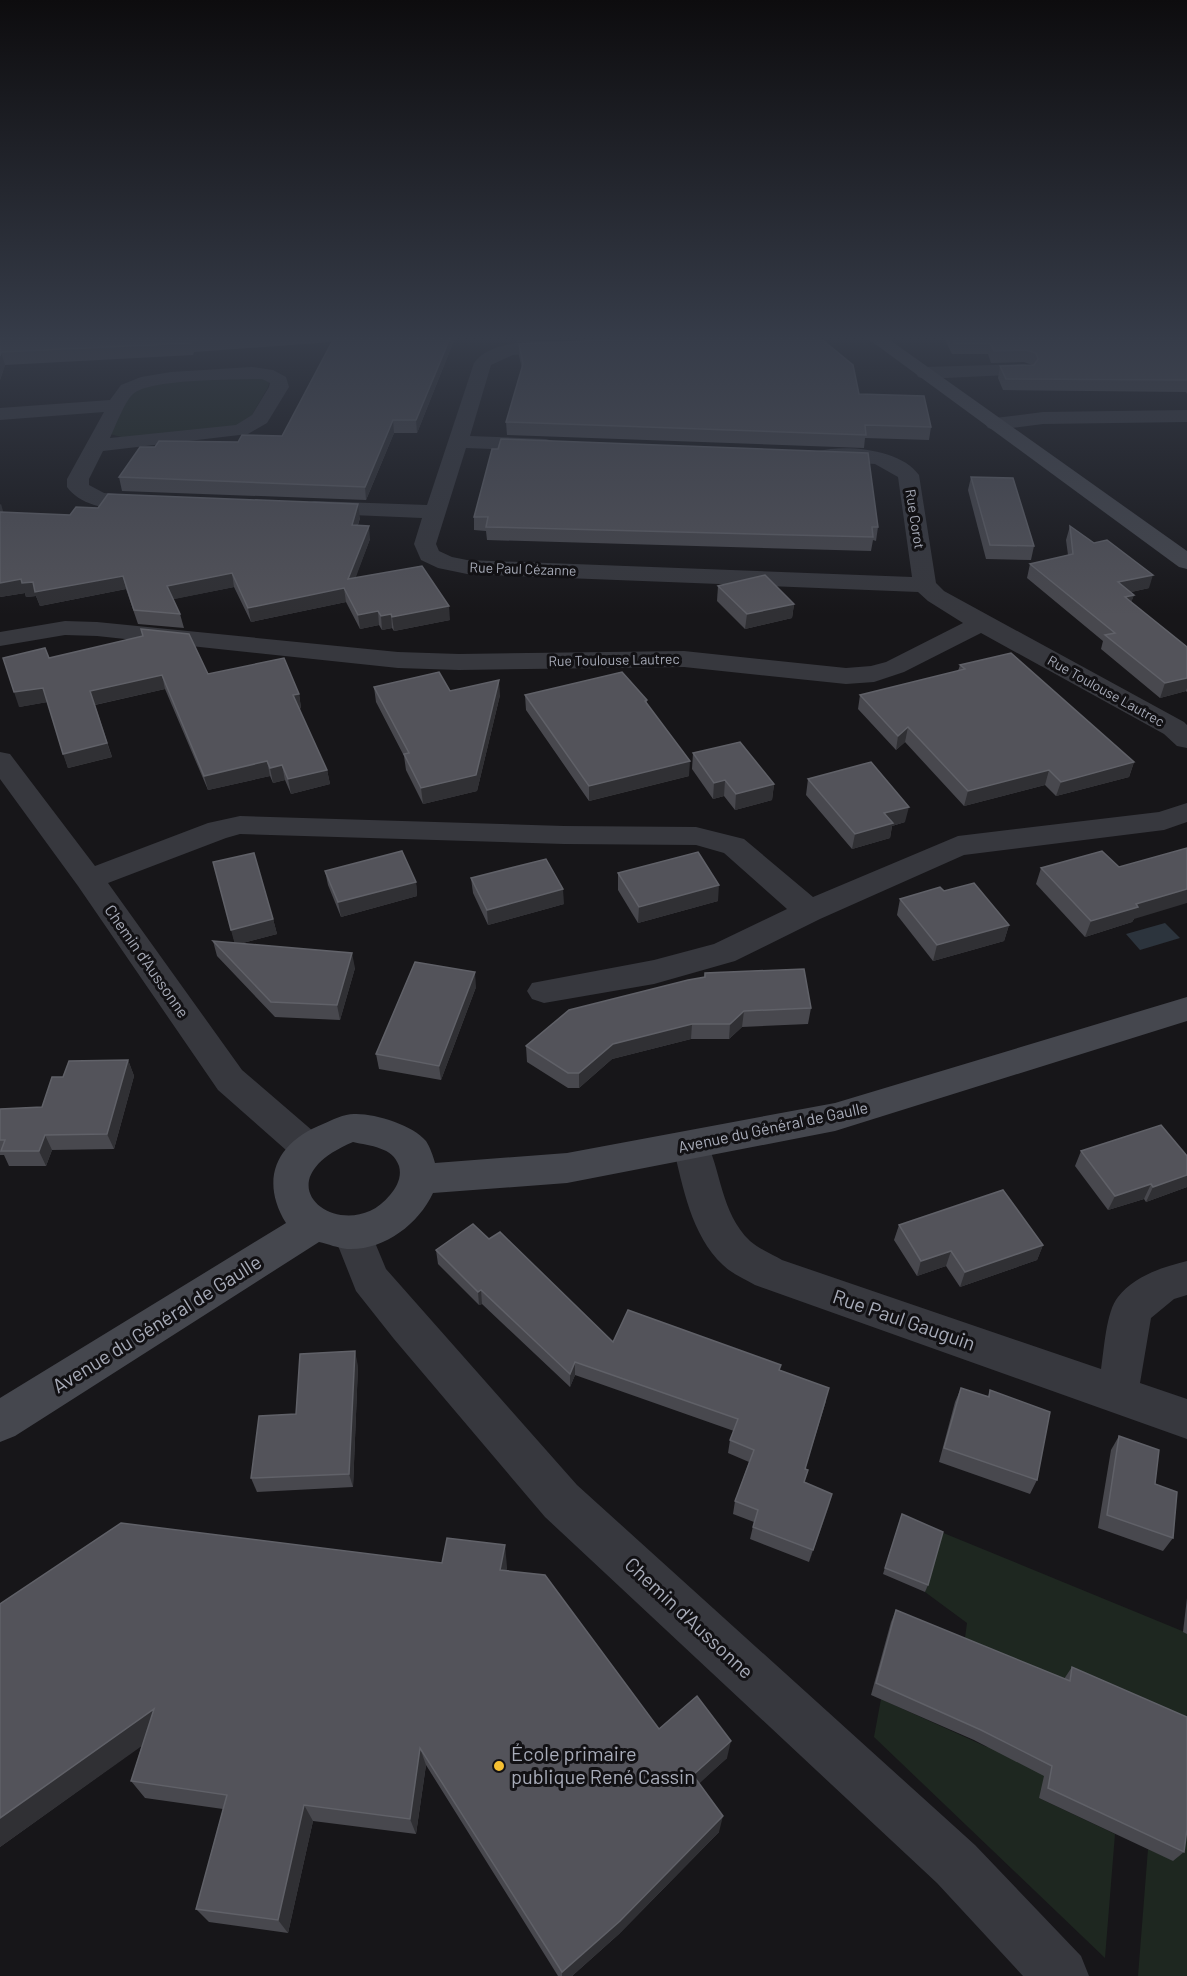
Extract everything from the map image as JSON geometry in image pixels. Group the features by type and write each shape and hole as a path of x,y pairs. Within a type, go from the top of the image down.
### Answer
{"street":[{"path":"104,430 78,479 78,487 84,493 112,500 172,502"},
{"path":"96,446 239,430"},
{"name":"Rue Paul Cézanne","path":"463,430 425,544 429,555 446,563 467,567 925,585"},
{"path":"1004,430 1187,562"},
{"path":"459,442 566,446"},
{"name":"Rue Corot","path":"804,454 883,459 900,466 908,475 925,585"},
{"path":"292,507 435,512"},
{"path":"925,585 936,596 981,623"},
{"name":"Rue Toulouse Lautrec","path":"0,639 66,628 97,629 398,660 459,662 684,659 846,676 874,674 895,667 981,623 1174,728 1187,740"},
{"name":"Chemin d'Aussonne","path":"0,760 89,879 230,1080 308,1148"},
{"path":"543,991 654,972 724,953 809,911 958,846 1164,821 1187,813"},
{"path":"89,879 218,830 240,825 564,835 696,836 734,846 809,911"},
{"name":"Avenue du Général de Gaulle","path":"419,1179 567,1168 835,1118 1187,1010"},
{"path":"353,1128 378,1130 392,1134 409,1148 418,1165 419,1179 416,1191 408,1204 398,1215 384,1224 333,1229 296,1209 290,1189 294,1167 308,1148 329,1135 353,1128"},
{"name":"Rue Paul Gauguin","path":"691,1146 704,1195 718,1232 738,1254 769,1273 1187,1419"},
{"name":"Chemin d'Aussonne","path":"333,1229 408,1326 561,1501 956,1864 1061,1976"},
{"name":"Avenue du Général de Gaulle","path":"0,1422 333,1229"},
{"path":"1117,1395 1132,1309 1162,1285 1187,1278"}],"shaded area":[{"path":"112,430 208,430 129,439 110,434"},
{"path":"1165,923 1180,938 1140,950 1126,934"},
{"path":"941,1532 1187,1633 1187,1733 1039,1798 1115,1834 1105,1958 874,1737 881,1699 987,1747 963,1653 967,1623 925,1592"},
{"path":"1187,1741 1187,1976 1138,1976 1148,1849 1173,1860"}],"building":[{"path":"285,430 389,430 365,487 119,477 140,447 155,447 159,441 238,442 242,435 282,436"},
{"path":"733,430 866,430 866,435"},
{"path":"501,439 868,453 878,527 872,527 873,537 486,527 488,517 474,517 492,449 498,449"},
{"path":"971,477 1013,478 1034,546 990,545"},
{"path":"108,494 358,504 352,525 369,526 348,579 422,566 449,606 392,617 391,614 381,616 378,611 358,615 344,588 248,608 232,573 167,586 180,614 134,610 123,576 35,592 33,582 22,583 21,579 0,583 0,512 70,515 76,507 98,508"},
{"path":"1070,526 1094,543 1107,540 1153,575 1118,582 1134,595 1125,597 1187,647 1187,678 1165,683 1105,635 1115,633 1030,564 1073,554"},
{"path":"765,575 794,604 747,614 718,586"},
{"path":"141,629 189,634 208,674 284,658 299,694 293,695 327,770 288,779 282,765 270,768 267,761 204,776 162,675 90,691 107,743 63,754 43,688 14,692 3,658 45,648 49,658 143,636"},
{"path":"1011,653 1134,762 1061,782 1049,770 968,791 908,727 898,736 860,695 965,669 960,665"},
{"path":"439,672 450,691 499,680 476,775 421,788 404,754 409,753 374,687"},
{"path":"622,672 647,700 645,701 690,761 589,786 525,695"},
{"path":"740,742 774,784 736,794 725,780 714,783 693,753"},
{"path":"871,762 909,807 884,813 893,823 855,834 808,779"},
{"path":"1187,848 1187,889 1136,904 1138,907 1091,921 1041,868 1102,851 1119,867"},
{"path":"402,851 416,882 338,902 325,871"},
{"path":"698,852 719,885 639,907 618,873"},
{"path":"254,853 273,919 231,930 213,862"},
{"path":"546,859 563,889 487,910 471,878"},
{"path":"974,883 1009,925 937,945 900,899 940,887 944,891"},
{"path":"213,941 352,953 337,1005 271,1002"},
{"path":"415,962 475,972 439,1066 376,1054"},
{"path":"804,969 811,1008 744,1011 730,1024 692,1024 613,1044 579,1073 568,1073 526,1046 569,1010 705,977 705,973"},
{"path":"128,1060 107,1134 45,1135 39,1151 1,1151 5,1140 0,1140 0,1109 42,1107 52,1077 63,1077 69,1061"},
{"path":"1161,1125 1187,1156 1187,1175 1153,1187 1151,1184 1115,1196 1081,1151"},
{"path":"1003,1190 1043,1245 965,1272 951,1251 921,1261 899,1225"},
{"path":"473,1224 489,1239 500,1232 613,1342 628,1310 781,1365 779,1370 829,1388 805,1469 808,1470 804,1482 832,1494 813,1550 753,1527 758,1510 735,1501 754,1450 730,1440 738,1419 575,1362 570,1374 481,1290 478,1292 436,1250"},
{"path":"355,1351 349,1474 251,1478 259,1416 296,1414 300,1354"},
{"path":"961,1388 989,1397 990,1390 1050,1412 1037,1480 944,1448"},
{"path":"1119,1436 1159,1450 1155,1484 1177,1492 1173,1538 1107,1515"},
{"path":"902,1514 943,1532 928,1585 885,1568"},
{"name":"École primaire publique René Cassin","path":"121,1523 442,1563 447,1538 505,1545 500,1570 545,1575 659,1729 697,1696 731,1741 693,1775 723,1816 620,1921 562,1972 420,1748 410,1819 304,1805 278,1920 196,1909 227,1795 131,1781 154,1709 0,1818 0,1604"},
{"path":"896,1610 1070,1681 1072,1667 1187,1717 1187,1829 1184,1852 1048,1788 1052,1766 981,1730 876,1683"}],"place":[{"name":"École primaire publique René Cassin","path":"499,1766"}]}
